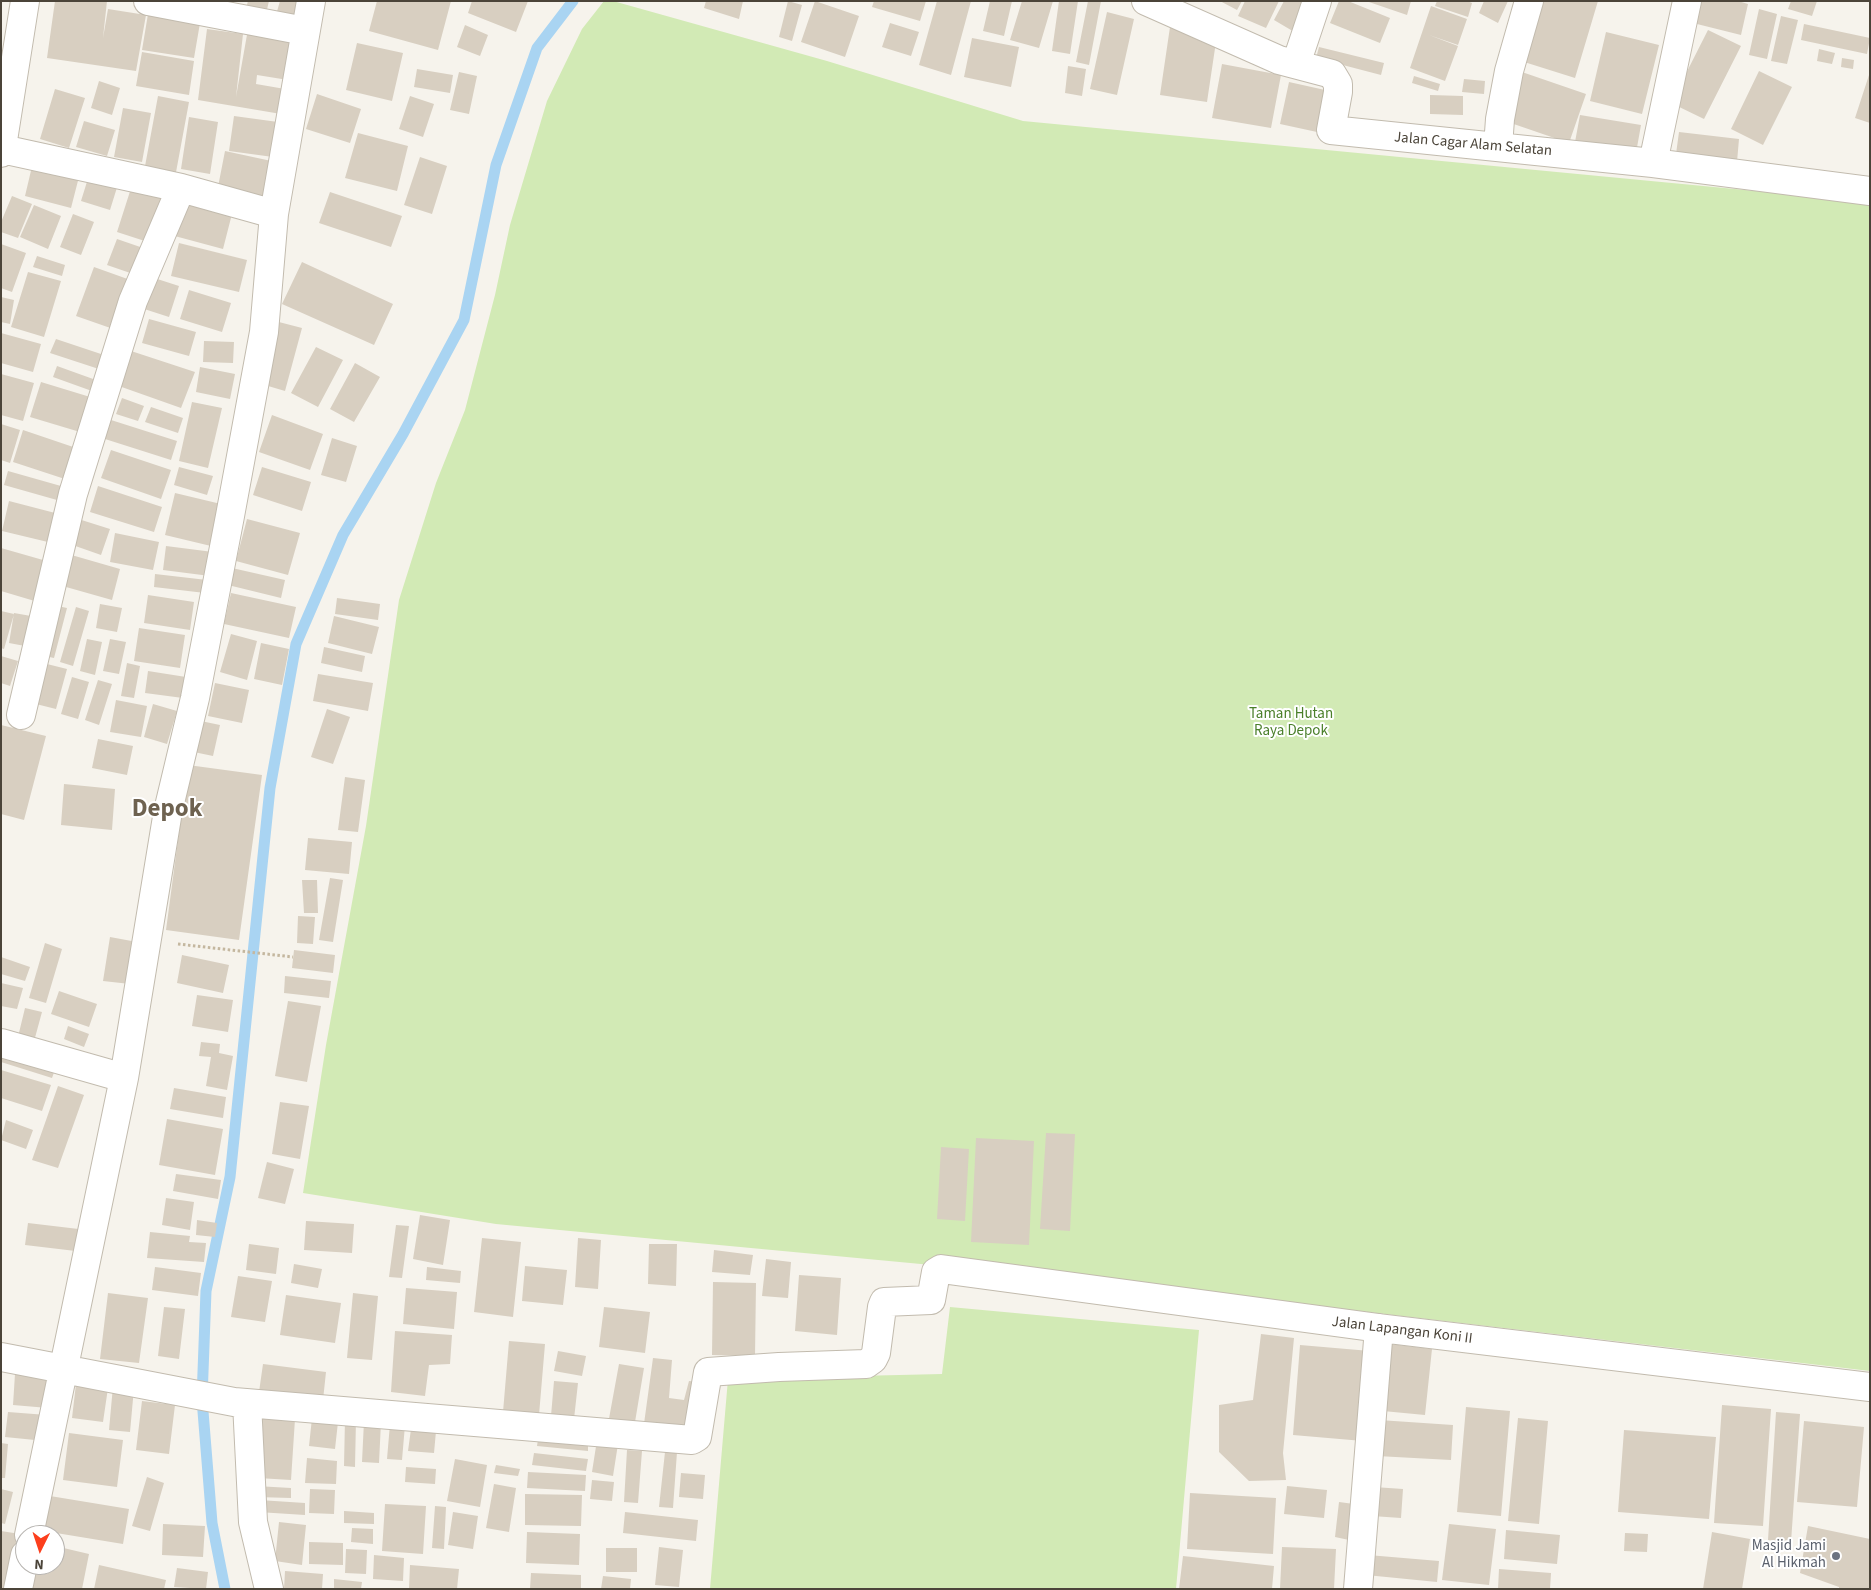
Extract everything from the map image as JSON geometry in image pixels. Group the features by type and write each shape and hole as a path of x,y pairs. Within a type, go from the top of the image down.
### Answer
{"street":[{"path":"25,1 2,151 181,188 274,214"},
{"path":"148,1 305,31"},
{"path":"31,1525 124,1078 168,811 195,698 264,332 274,214 311,1"},
{"name":"Jalan Cagar Alam Selatan","path":"1146,1 1279,60 1332,74 1338,84 1338,92 1331,130 1653,163 1870,191"},
{"path":"1296,64 1317,1"},
{"path":"1498,147 1500,119 1509,71 1529,1"},
{"path":"1653,163 1687,1"},
{"path":"21,715 73,494 133,301 181,188"},
{"path":"1,1043 124,1078"},
{"name":"Jalan Lapangan Koni II","path":"240,1403 692,1440 698,1437 708,1372 866,1364 873,1359 876,1353 884,1302 931,1300 936,1272 941,1269 1380,1328 1870,1387"},
{"path":"1358,1589 1380,1328"},
{"path":"1,1357 240,1403 253,1522 269,1589"},
{"path":"18,1589 21,1575"}],"path":[{"path":"147,940 246,950 293,957"}],"green space":[{"name":"Taman Hutan Raya Depok","path":"604,1 613,1 827,61 1023,121 1787,194 1870,204 1870,1371 1112,1282 496,1224 303,1193 326,1045 366,826 399,600 436,483 465,410 495,295 510,225 547,101 582,29"},
{"path":"950,1307 1199,1330 1176,1589 710,1589 728,1379 942,1374"}],"building":[{"path":"55,1 107,1 103,38 108,9 146,15 136,71 47,58"},
{"path":"248,1 269,1 264,22 244,16"},
{"path":"280,1 302,1 296,28 274,22"},
{"path":"377,1 451,1 438,50 369,31"},
{"path":"472,1 528,1 516,32 468,13"},
{"path":"706,1 743,1 739,19 704,8"},
{"path":"788,1 802,5 792,41 779,37"},
{"path":"815,1 859,16 845,57 801,42"},
{"path":"874,1 926,1 920,21 872,7"},
{"path":"937,1 971,1 951,75 919,65"},
{"path":"990,1 1012,1 1004,36 983,31"},
{"path":"1022,1 1053,1 1039,48 1010,40"},
{"path":"1059,1 1078,1 1070,54 1052,51"},
{"path":"1088,1 1101,1 1089,65 1076,62"},
{"path":"1220,1 1242,1 1237,10"},
{"path":"1245,1 1279,1 1266,28 1238,16"},
{"path":"1284,1 1311,1 1296,33 1274,20"},
{"path":"1339,1 1348,1 1390,18 1380,43 1330,23"},
{"path":"1366,1 1411,1 1407,15"},
{"path":"1437,1 1467,1 1472,3 1468,17 1435,6"},
{"path":"1484,1 1508,1 1498,23 1479,13"},
{"path":"1540,1 1598,1 1575,78 1521,61"},
{"path":"1694,1 1738,1 1748,4 1741,35 1689,22"},
{"path":"1791,1 1817,1 1812,16 1788,9"},
{"path":"1431,6 1467,19 1458,45 1429,35 1458,46 1445,81 1410,68"},
{"path":"1759,9 1777,14 1767,59 1749,55"},
{"path":"1107,12 1134,19 1117,95 1090,89"},
{"path":"148,14 200,23 194,58 142,50"},
{"path":"1781,16 1798,20 1787,64 1771,61"},
{"path":"890,23 919,32 911,56 882,47"},
{"path":"1804,24 1870,38 1867,54 1801,40"},
{"path":"465,25 488,35 480,56 457,47"},
{"path":"1170,27 1217,35 1207,102 1160,95"},
{"path":"207,29 243,34 236,97 248,29 295,37 288,80 257,75 256,84 285,89 281,114 198,100"},
{"path":"1708,30 1741,46 1704,119 1671,103"},
{"path":"1606,32 1659,45 1642,114 1590,101"},
{"path":"972,38 1019,47 1011,87 964,77"},
{"path":"357,43 403,53 392,101 346,90"},
{"path":"1319,47 1384,63 1381,75 1316,58"},
{"path":"1819,49 1835,53 1832,64 1817,61"},
{"path":"142,52 194,61 189,95 136,86"},
{"path":"1842,58 1854,60 1853,69 1841,67"},
{"path":"1222,64 1281,75 1271,128 1212,118"},
{"path":"1068,66 1086,69 1082,96 1065,93"},
{"path":"417,69 453,75 450,93 414,87"},
{"path":"1519,71 1586,94 1569,143 1502,120"},
{"path":"1759,71 1792,87 1763,145 1731,129"},
{"path":"459,72 477,76 469,114 450,110"},
{"path":"1870,75 1870,123 1855,118"},
{"path":"1414,76 1440,84 1438,91 1412,83"},
{"path":"1464,79 1485,81 1484,94 1462,92"},
{"path":"99,81 120,88 112,115 91,108"},
{"path":"1289,82 1325,90 1317,132 1280,124"},
{"path":"55,89 85,98 69,148 40,139"},
{"path":"317,94 361,109 350,143 306,129"},
{"path":"1430,95 1463,96 1463,115 1430,114"},
{"path":"158,96 189,102 174,183 143,177"},
{"path":"410,96 434,104 423,137 399,129"},
{"path":"123,108 151,113 142,162 114,157"},
{"path":"1580,115 1641,125 1636,153 1575,142"},
{"path":"234,116 278,122 273,157 229,151"},
{"path":"189,117 218,122 210,174 181,169"},
{"path":"84,121 115,130 107,156 76,147"},
{"path":"1679,132 1739,139 1737,162 1676,154"},
{"path":"358,133 408,146 397,191 345,178"},
{"path":"225,151 276,162 267,203 217,192"},
{"path":"420,157 447,166 432,214 404,205"},
{"path":"34,158 81,169 71,208 25,196"},
{"path":"90,172 119,181 110,210 81,201"},
{"path":"133,182 170,194 154,244 117,232"},
{"path":"330,192 402,216 391,247 319,223"},
{"path":"12,196 32,204 18,238 1,232 1,222"},
{"path":"181,197 233,210 223,249 171,235"},
{"path":"34,205 61,216 48,249 20,237"},
{"path":"73,214 94,222 81,255 60,247"},
{"path":"117,239 149,250 139,276 107,265"},
{"path":"179,243 247,260 239,292 171,276"},
{"path":"1,244 26,253 12,292 1,288"},
{"path":"37,256 65,265 62,276 33,267"},
{"path":"302,262 393,304 374,345 282,304"},
{"path":"94,267 136,282 119,331 76,316"},
{"path":"28,272 61,281 44,337 11,327"},
{"path":"148,276 179,286 169,317 138,307"},
{"path":"189,290 231,303 222,332 180,319"},
{"path":"1,297 14,300 10,324 1,322"},
{"path":"149,319 196,332 189,356 142,343"},
{"path":"275,321 302,328 285,391 258,383"},
{"path":"1,333 41,344 33,372 1,363"},
{"path":"56,339 113,358 108,372 50,353"},
{"path":"204,341 234,342 233,363 203,362"},
{"path":"316,347 343,360 318,407 291,393"},
{"path":"128,350 195,372 181,408 116,385"},
{"path":"355,363 380,377 354,422 330,409"},
{"path":"57,366 107,384 103,395 53,377"},
{"path":"200,367 235,374 230,399 196,392"},
{"path":"1,374 34,383 23,421 1,415"},
{"path":"41,382 100,400 90,435 30,417"},
{"path":"122,398 144,406 138,421 116,414"},
{"path":"192,402 222,408 208,468 179,461"},
{"path":"151,407 183,418 178,433 145,422"},
{"path":"272,415 323,434 310,470 259,452"},
{"path":"111,420 177,441 171,460 105,439"},
{"path":"1,424 20,430 10,463 1,460"},
{"path":"23,430 85,451 74,482 13,462"},
{"path":"332,438 357,446 346,482 321,475"},
{"path":"111,450 171,470 161,499 101,478"},
{"path":"179,467 213,476 207,495 174,485"},
{"path":"262,467 311,482 302,511 253,495"},
{"path":"8,471 68,488 64,502 4,485"},
{"path":"98,486 162,507 154,532 90,512"},
{"path":"175,493 221,504 211,546 165,535"},
{"path":"9,501 59,514 52,543 2,531"},
{"path":"72,517 110,529 101,555 64,542"},
{"path":"247,519 300,533 288,575 236,561"},
{"path":"115,533 159,542 153,570 110,562"},
{"path":"166,546 213,552 210,576 163,570"},
{"path":"1,548 50,562 38,602 1,591"},
{"path":"68,554 120,569 112,600 59,585"},
{"path":"232,568 285,580 281,598 228,585"},
{"path":"155,574 207,580 205,593 154,587"},
{"path":"231,593 296,607 289,638 224,624"},
{"path":"148,595 194,602 190,630 144,623"},
{"path":"337,598 380,604 378,620 335,614"},
{"path":"100,604 122,608 117,632 96,628"},
{"path":"53,605 67,608 54,658 40,655"},
{"path":"76,607 89,611 73,666 60,662"},
{"path":"1,611 14,614 4,649 1,648"},
{"path":"14,613 31,616 25,646 9,643"},
{"path":"334,616 379,627 372,654 328,643"},
{"path":"139,628 185,635 180,668 134,661"},
{"path":"231,634 257,641 247,680 220,672"},
{"path":"87,639 102,642 95,675 80,671"},
{"path":"110,639 126,642 119,674 103,671"},
{"path":"261,643 289,649 282,685 254,679"},
{"path":"324,647 365,656 362,672 321,663"},
{"path":"1,656 18,661 10,686 1,683"},
{"path":"39,662 67,669 56,709 28,702"},
{"path":"127,663 140,666 134,698 121,696"},
{"path":"148,671 186,677 183,698 145,693"},
{"path":"318,674 373,683 368,711 313,701"},
{"path":"72,677 89,682 78,719 61,714"},
{"path":"98,680 112,684 99,725 85,720"},
{"path":"215,683 249,690 242,723 208,716"},
{"path":"116,700 147,706 141,737 110,732"},
{"path":"153,704 177,711 167,744 144,737"},
{"path":"327,709 350,717 333,764 311,757"},
{"path":"196,720 220,725 213,756 189,751"},
{"path":"1,725 46,736 24,820 1,814"},
{"path":"98,739 133,746 127,775 92,768"},
{"path":"188,765 262,775 239,940 166,930"},
{"path":"345,777 365,780 358,832 338,830"},
{"path":"64,784 115,789 112,830 61,825"},
{"path":"308,838 352,842 349,874 305,870"},
{"path":"330,878 343,880 333,942 319,940"},
{"path":"302,880 317,880 318,913 304,913"},
{"path":"298,916 315,917 313,944 297,943"},
{"path":"110,937 137,942 130,984 103,981"},
{"path":"45,943 62,949 46,1003 29,998"},
{"path":"294,950 335,955 333,973 292,968"},
{"path":"182,955 229,965 223,993 177,983"},
{"path":"1,957 30,967 25,981 1,974"},
{"path":"285,976 331,981 329,998 284,993"},
{"path":"1,983 23,988 17,1009 1,1006"},
{"path":"59,991 97,1004 89,1027 51,1014"},
{"path":"197,995 233,1000 228,1032 192,1026"},
{"path":"288,1001 321,1006 307,1082 275,1076"},
{"path":"25,1008 42,1012 33,1045 17,1041"},
{"path":"68,1026 89,1034 84,1047 64,1039"},
{"path":"201,1042 220,1044 219,1053 233,1056 227,1090 206,1086 211,1057 199,1056"},
{"path":"1,1049 56,1067 52,1078 1,1062"},
{"path":"1,1070 51,1085 42,1111 1,1098"},
{"path":"58,1086 84,1095 58,1168 32,1160"},
{"path":"174,1088 226,1097 223,1118 170,1109"},
{"path":"280,1102 309,1106 300,1159 272,1154"},
{"path":"167,1119 223,1129 215,1175 159,1165"},
{"path":"6,1120 33,1130 26,1149 1,1140"},
{"path":"1046,1133 1075,1134 1070,1231 1040,1229"},
{"path":"976,1138 1034,1141 1029,1245 971,1242"},
{"path":"941,1147 969,1149 965,1221 937,1219"},
{"path":"267,1162 294,1169 285,1204 258,1198"},
{"path":"176,1174 221,1180 218,1199 173,1191"},
{"path":"166,1198 194,1202 190,1230 162,1225"},
{"path":"420,1215 450,1220 443,1265 413,1259"},
{"path":"197,1220 217,1223 215,1237 196,1235"},
{"path":"306,1221 354,1224 352,1253 304,1250"},
{"path":"28,1223 87,1230 84,1252 25,1245"},
{"path":"396,1225 409,1226 402,1278 389,1277"},
{"path":"150,1232 190,1236 189,1242 206,1243 204,1262 147,1258"},
{"path":"482,1238 521,1242 513,1317 474,1312"},
{"path":"578,1238 601,1240 598,1289 575,1287"},
{"path":"249,1244 279,1248 276,1274 246,1270"},
{"path":"649,1244 677,1244 676,1286 648,1284"},
{"path":"714,1250 753,1255 750,1275 712,1272"},
{"path":"766,1259 791,1262 788,1298 762,1296"},
{"path":"294,1264 322,1269 318,1288 291,1283"},
{"path":"525,1266 567,1270 563,1305 522,1301"},
{"path":"155,1267 201,1273 198,1296 152,1290"},
{"path":"427,1267 461,1271 460,1283 426,1280"},
{"path":"799,1275 841,1278 837,1335 795,1331"},
{"path":"238,1276 272,1281 265,1322 231,1317"},
{"path":"713,1282 756,1283 755,1356 712,1355"},
{"path":"406,1288 457,1292 454,1329 403,1324"},
{"path":"108,1293 148,1298 139,1363 100,1359"},
{"path":"353,1293 378,1296 372,1360 347,1358"},
{"path":"286,1295 341,1303 335,1343 280,1335"},
{"path":"164,1307 185,1309 179,1359 158,1356"},
{"path":"604,1307 650,1312 645,1353 599,1347"},
{"path":"395,1331 452,1335 450,1364 429,1365 425,1396 391,1392"},
{"path":"1261,1334 1294,1338 1283,1453 1286,1480 1249,1481 1219,1452 1219,1405 1253,1400"},
{"path":"509,1341 545,1344 539,1415 503,1412"},
{"path":"1390,1344 1432,1349 1425,1415 1383,1411"},
{"path":"1300,1345 1370,1351 1363,1441 1293,1435"},
{"path":"558,1351 586,1356 582,1376 554,1371"},
{"path":"653,1358 672,1360 669,1398 684,1400 689,1381 700,1382 697,1436 643,1431"},
{"path":"263,1364 326,1372 323,1400 259,1392"},
{"path":"619,1364 644,1368 634,1428 608,1424"},
{"path":"15,1374 50,1376 48,1408 13,1405"},
{"path":"554,1381 578,1383 574,1419 551,1416"},
{"path":"76,1384 108,1388 103,1422 72,1418"},
{"path":"113,1386 134,1388 130,1432 109,1430"},
{"path":"142,1401 175,1405 169,1454 136,1450"},
{"path":"1722,1405 1771,1409 1763,1526 1714,1523"},
{"path":"1466,1407 1510,1411 1501,1516 1457,1512"},
{"path":"8,1412 47,1415 45,1441 5,1437"},
{"path":"1776,1412 1800,1414 1791,1542 1768,1540"},
{"path":"262,1417 295,1419 291,1480 258,1478"},
{"path":"312,1418 338,1422 335,1449 309,1446"},
{"path":"1518,1418 1548,1421 1539,1524 1508,1521"},
{"path":"345,1419 356,1419 355,1467 344,1466"},
{"path":"1379,1420 1453,1425 1451,1460 1377,1456"},
{"path":"364,1421 381,1422 379,1463 362,1462"},
{"path":"1804,1421 1864,1427 1857,1507 1797,1502"},
{"path":"390,1424 405,1425 402,1460 387,1459"},
{"path":"411,1429 436,1431 434,1453 408,1451"},
{"path":"1624,1430 1716,1437 1709,1519 1618,1512"},
{"path":"69,1433 123,1440 117,1487 63,1480"},
{"path":"538,1439 588,1443 588,1451 537,1446"},
{"path":"597,1440 618,1444 613,1476 592,1472"},
{"path":"1,1443 8,1444 5,1478 1,1478"},
{"path":"627,1450 642,1451 638,1503 624,1502"},
{"path":"665,1452 677,1452 673,1508 659,1507"},
{"path":"534,1453 588,1459 586,1471 532,1465"},
{"path":"307,1458 337,1461 336,1484 305,1483"},
{"path":"455,1459 487,1465 480,1507 447,1501"},
{"path":"496,1465 520,1469 518,1476 494,1473"},
{"path":"406,1467 436,1469 435,1484 405,1482"},
{"path":"528,1472 586,1475 585,1491 527,1488"},
{"path":"681,1473 705,1475 703,1499 679,1497"},
{"path":"147,1477 164,1483 150,1531 132,1526"},
{"path":"592,1480 614,1482 612,1501 590,1499"},
{"path":"494,1484 516,1488 509,1532 486,1528"},
{"path":"256,1486 291,1488 291,1498 256,1497"},
{"path":"1287,1486 1327,1490 1324,1518 1284,1514"},
{"path":"1374,1487 1403,1489 1401,1518 1372,1516"},
{"path":"1,1489 13,1492 5,1524 1,1523"},
{"path":"310,1489 335,1490 334,1514 309,1513"},
{"path":"1190,1493 1276,1498 1273,1554 1187,1549"},
{"path":"525,1494 582,1495 581,1526 525,1525"},
{"path":"50,1496 129,1509 123,1544 65,1534 65,1525 45,1525"},
{"path":"259,1500 305,1503 305,1515 258,1512"},
{"path":"1339,1502 1354,1504 1349,1540 1335,1537"},
{"path":"385,1504 426,1506 423,1554 382,1551"},
{"path":"435,1506 446,1507 444,1549 432,1548"},
{"path":"344,1511 374,1513 374,1524 344,1523"},
{"path":"453,1512 478,1516 473,1549 448,1545"},
{"path":"625,1512 698,1520 696,1541 623,1533"},
{"path":"279,1522 306,1525 302,1565 275,1561"},
{"path":"163,1524 205,1526 203,1557 162,1555"},
{"path":"1449,1524 1496,1529 1489,1585 1442,1580"},
{"name":"Masjid Jami Al Hikmah","path":"1808,1526 1870,1539 1870,1589 1839,1589 1839,1587 1800,1573"},
{"path":"352,1528 373,1529 373,1544 351,1542"},
{"path":"1506,1530 1560,1535 1557,1564 1504,1559"},
{"path":"1,1531 15,1533 15,1562 10,1589 1,1589"},
{"path":"527,1532 580,1534 579,1565 526,1563"},
{"path":"1712,1532 1750,1539 1742,1589 1703,1589"},
{"path":"1625,1533 1648,1534 1647,1552 1624,1551"},
{"path":"309,1542 343,1543 343,1565 309,1564"},
{"path":"659,1547 683,1550 679,1587 655,1585"},
{"path":"1282,1547 1336,1549 1334,1589 1280,1589"},
{"path":"65,1548 89,1554 82,1589 28,1589 31,1575 65,1575"},
{"path":"606,1548 637,1548 637,1572 606,1572"},
{"path":"346,1549 367,1550 366,1574 345,1573"},
{"path":"374,1555 404,1558 403,1581 373,1579"},
{"path":"1368,1555 1439,1561 1437,1582 1366,1575"},
{"path":"1183,1556 1274,1566 1272,1589 1179,1589"},
{"path":"99,1565 166,1580 164,1589 94,1589"},
{"path":"410,1565 459,1569 457,1589 409,1589"},
{"path":"177,1568 208,1572 206,1589 174,1587"},
{"path":"1499,1569 1551,1573 1550,1589 1498,1589"},
{"path":"285,1571 323,1574 322,1589 284,1589"},
{"path":"531,1573 581,1575 581,1589 530,1589"},
{"path":"603,1576 631,1579 630,1589 601,1589"},
{"path":"334,1579 362,1582 361,1589 334,1589"}],"waterway":[{"path":"225,1589 212,1523 202,1399 206,1291 230,1177 270,788 296,644 343,535 403,434 464,320 496,165 537,48 573,1"}],"place":[{"name":"Masjid Jami Al Hikmah","path":"1836,1556"}],"district":[{"name":"Depok","path":"167,811"}]}
